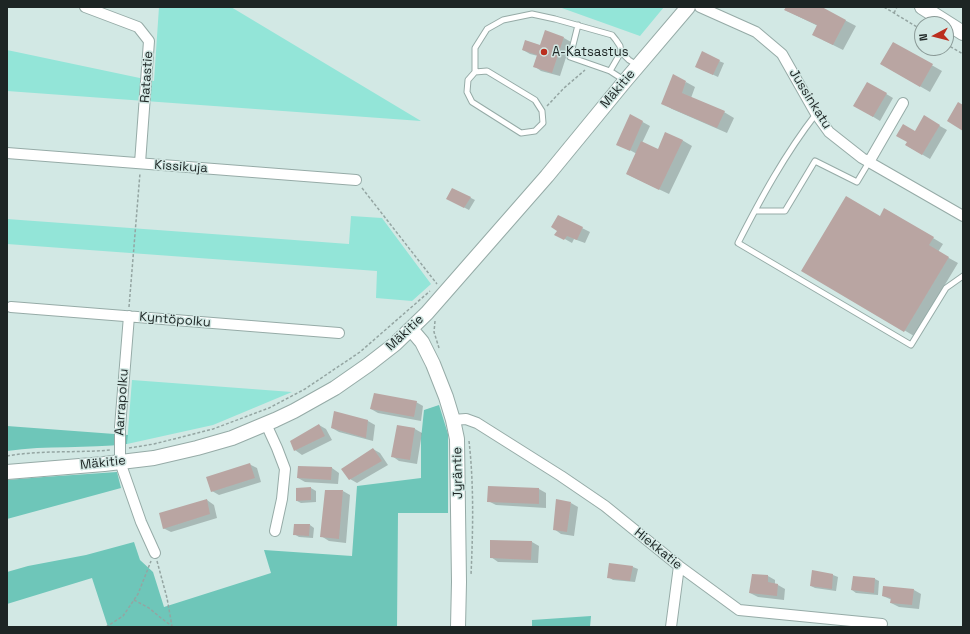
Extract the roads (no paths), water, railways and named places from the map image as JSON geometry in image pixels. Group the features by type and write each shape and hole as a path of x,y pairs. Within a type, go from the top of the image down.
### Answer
{"street":[{"name":"Ratastie","path":"85,7 138,27 149,41 140,164"},
{"name":"Mäkitie","path":"7,472 120,456 154,458 197,448 232,438 266,424 294,411 335,388 368,365 394,344 427,313 547,176 688,7"},
{"name":"Jussinkatu","path":"700,7 756,32 782,54 816,114 829,132 862,158 963,216"},
{"path":"922,7 963,33"},
{"path":"869,162 903,103"},
{"name":"Kissikuja","path":"7,153 356,180"},
{"name":"Kyntöpolku","path":"11,307 339,333"},
{"name":"Aarrapolku","path":"129,316 120,426 120,456 141,522 155,553"},
{"name":"Jyräntie","path":"411,329 422,342 433,364 446,397 457,439 459,582 458,627"},
{"name":"Hiekkatie","path":"453,420 466,419 477,423 561,476 605,506 679,566 738,610 882,624"},
{"path":"266,424 285,469 282,498 275,531"},
{"path":"671,627 679,566"}],"lane":[{"path":"475,72 487,71 535,100 542,111 543,123 536,131 521,133 472,102 466,92 468,80 475,72 475,48 487,29 503,20 532,14 578,25 612,35 620,46 621,52 638,66"},
{"path":"578,25 570,57 610,71 625,81"},
{"path":"610,71 621,52"},
{"path":"816,114 794,143 768,186 738,243 911,345 946,288 963,276"},
{"path":"754,211 785,211 815,161 857,182 869,162"}],"place":[{"name":"A-Katsastus","path":"544,52"}]}
